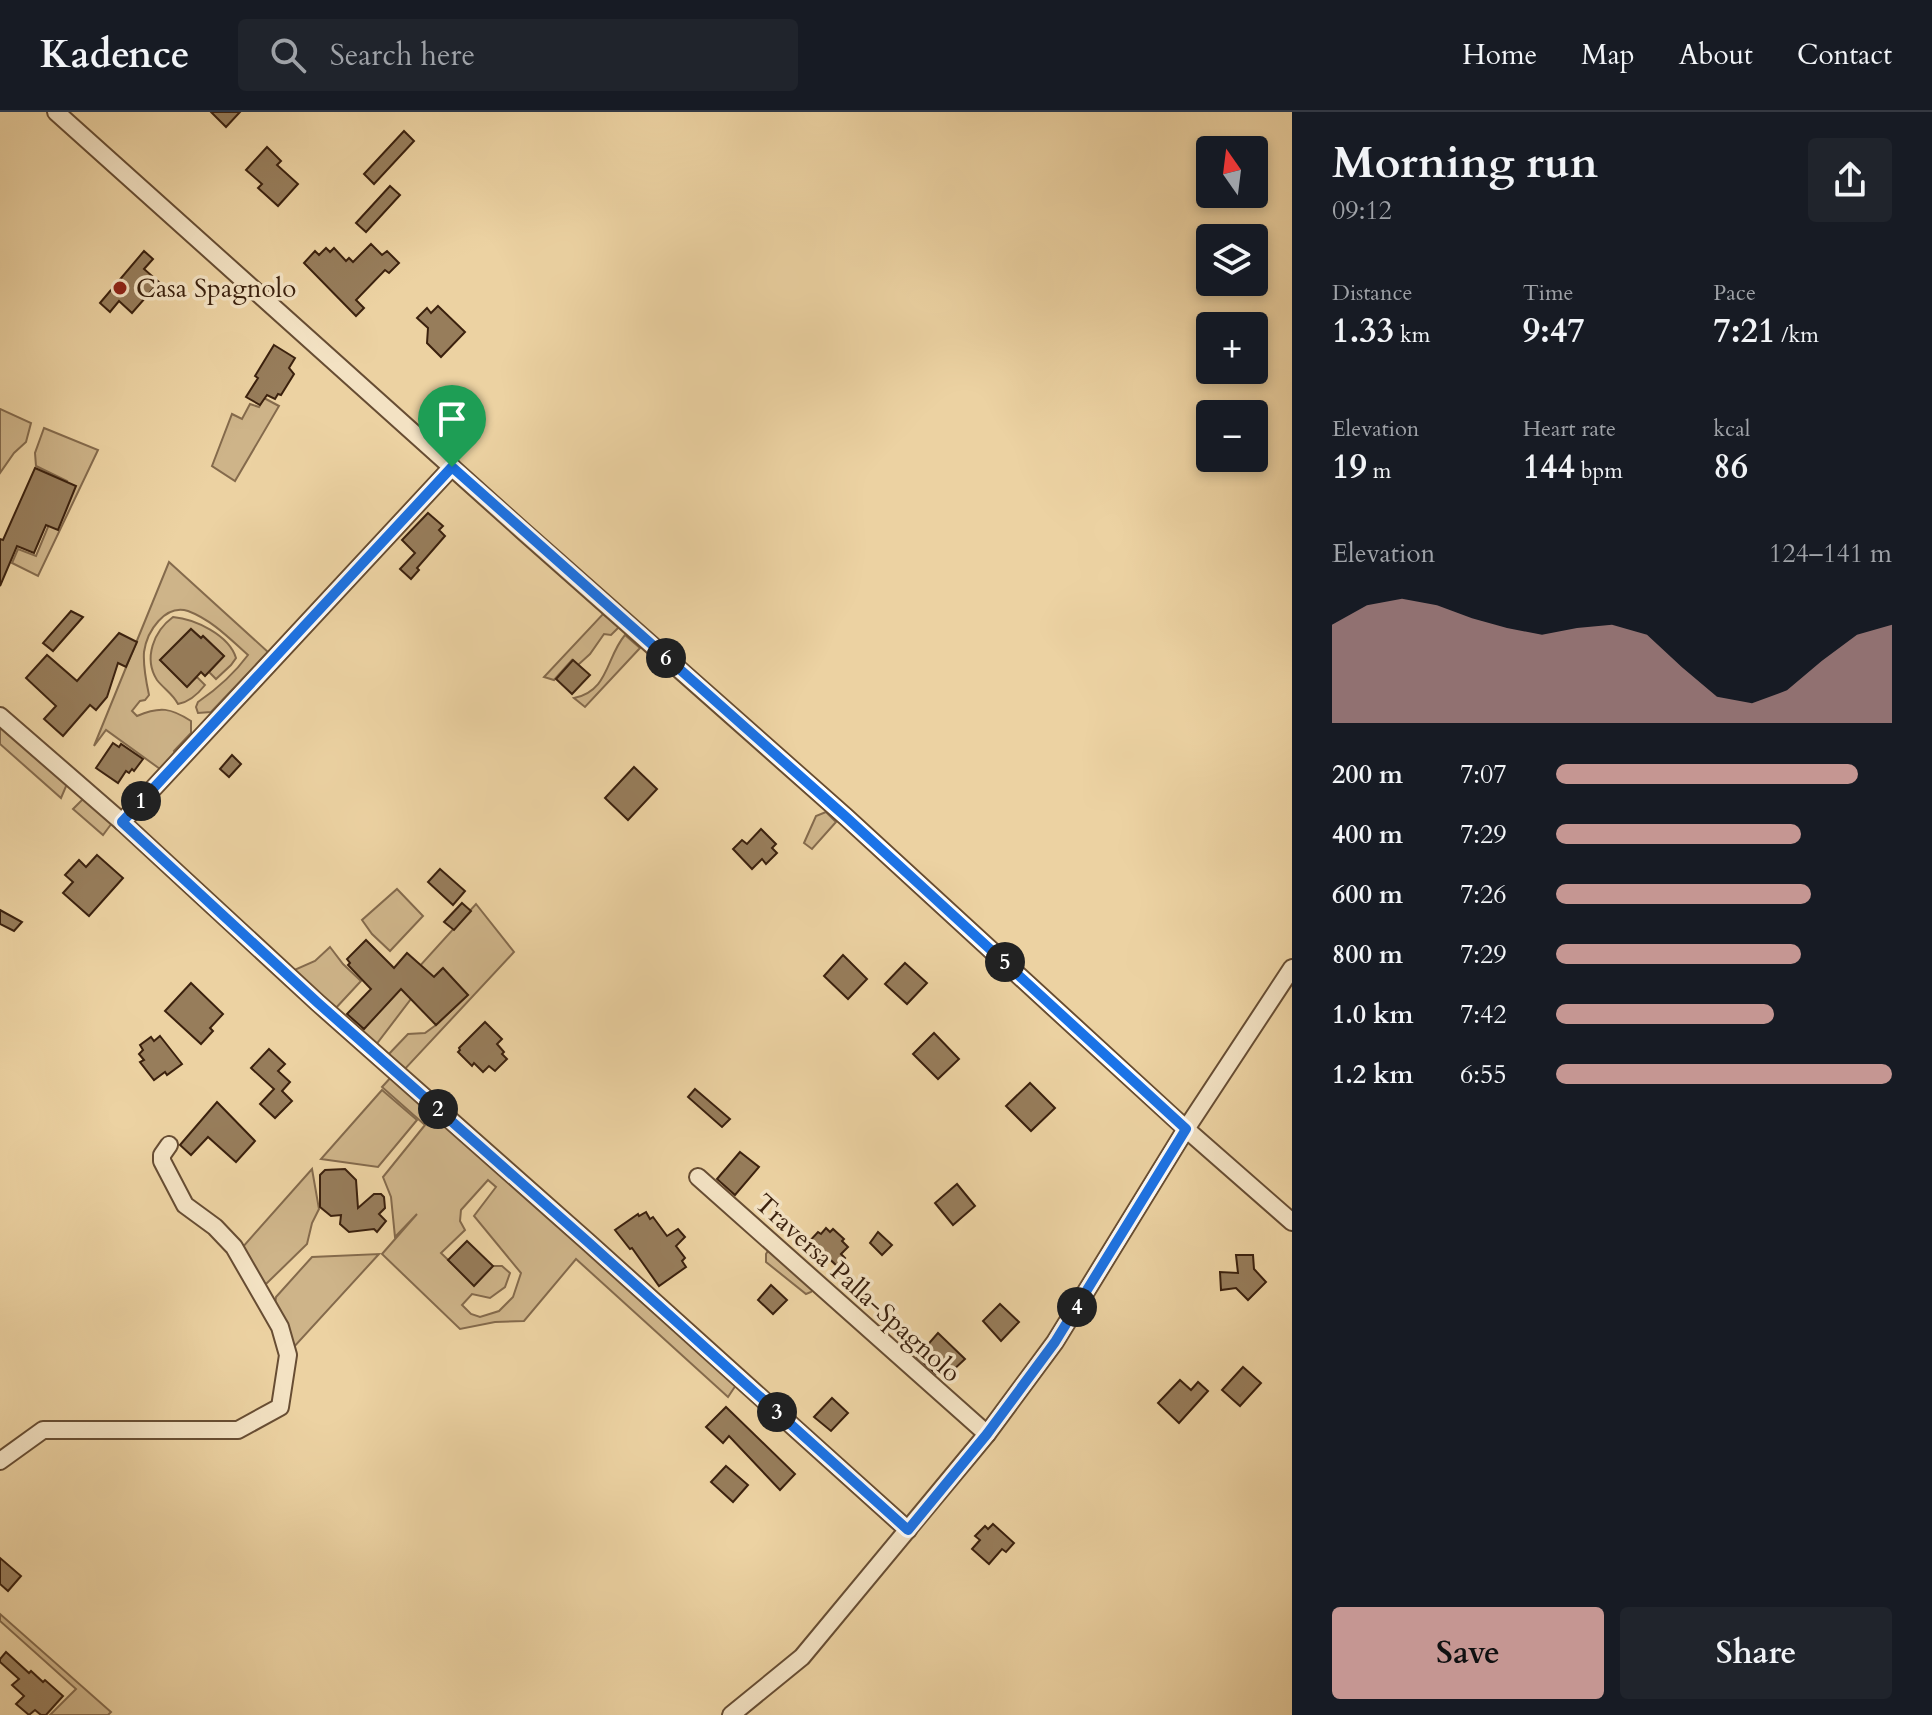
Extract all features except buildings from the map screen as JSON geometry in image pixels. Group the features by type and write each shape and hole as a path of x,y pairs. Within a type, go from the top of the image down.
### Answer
{"street":[{"path":"56,112 846,817 1186,1129 1292,1222"},
{"path":"122,822 452,467"},
{"path":"0,716 122,822 318,1003 908,1530"},
{"path":"731,1715 802,1657 987,1434 1055,1342 1186,1129 1292,968"},
{"path":"0,1461 43,1430 238,1430 280,1407 288,1355 280,1327 234,1247 215,1227 185,1205 162,1161 162,1155 169,1145"},
{"name":"Traversa Palla-Spagnolo","path":"698,1177 987,1434"}],"shaded area":[{"path":"264,398 279,406 235,481 212,466 232,414 242,419 250,404 259,407"},
{"path":"0,409 31,423 26,442 0,473"},
{"path":"44,428 98,450 38,576 12,563 18,549 36,556 67,481 36,466 35,453"},
{"path":"169,562 268,652 211,712 198,713 198,702 225,681 248,655 213,625 188,611 172,612 158,621 144,652 149,695 132,711 137,716 165,710 191,721 191,733 160,769 106,730 94,746"},
{"path":"603,614 619,627 611,635 604,634 578,665 572,660 554,680 544,677"},
{"path":"173,617 191,621 219,635 236,658 216,679 209,672 224,656 191,629 160,660 186,686 197,677 205,685 193,697 178,704 157,680 151,663 156,637"},
{"path":"625,635 640,648 585,707 574,698 585,694 601,681"},
{"path":"0,726 67,784 61,798 0,744"},
{"path":"86,800 112,823 103,835 73,809"},
{"path":"826,812 836,822 812,849 804,843 816,816"},
{"path":"397,889 423,916 390,951 362,920"},
{"path":"476,904 514,952 404,1070 387,1056 408,1034 425,1033 468,995 442,969 411,999 375,1046 359,1033"},
{"path":"330,947 361,981 334,1010 292,971 315,961"},
{"path":"393,1075 738,1382 728,1397 576,1259 524,1321 495,1322 460,1329 382,1254 417,1214 395,1237 391,1197 383,1177 425,1125 382,1087","holes":["488,1180 496,1187 474,1216 521,1273 513,1297 499,1311 480,1317 471,1314 462,1305 472,1294 490,1298 505,1287 510,1273 502,1266 493,1266 474,1285 441,1253 465,1230 460,1221 461,1210"]},
{"path":"382,1090 417,1120 378,1167 321,1159"},
{"path":"312,1169 319,1209 307,1244 265,1285 241,1249"},
{"path":"769,1249 815,1287 811,1292 806,1294 766,1262"},
{"path":"379,1254 293,1348 275,1303 276,1297 312,1257"},
{"path":"0,1614 111,1712 108,1715 50,1715 76,1689 0,1621"}],"place":[{"name":"Casa Spagnolo","path":"120,288"}],"route":[{"path":"452,467 846,817 1186,1129 1055,1342 987,1434 908,1530 318,1003 122,822 452,467"}]}
